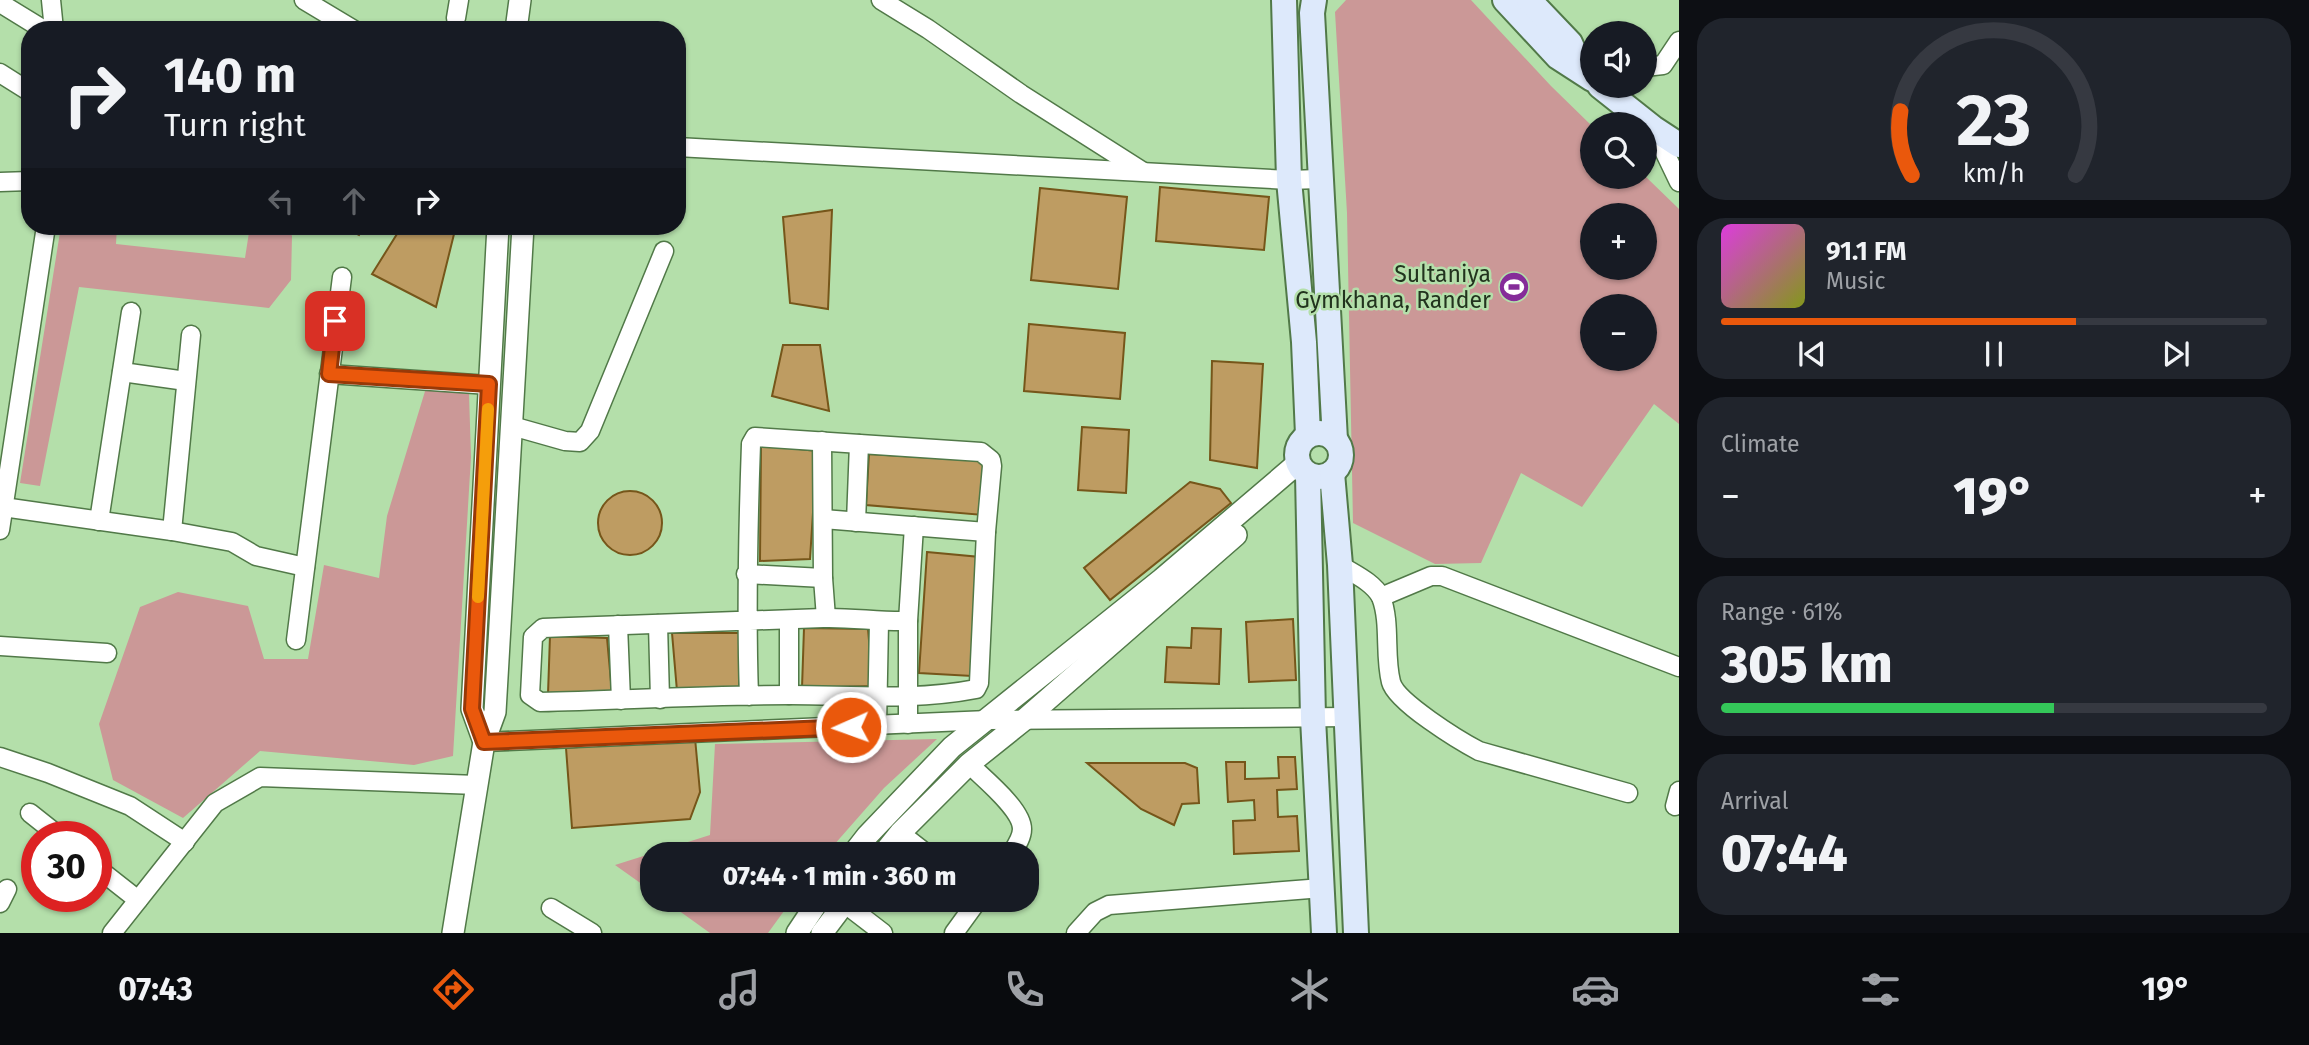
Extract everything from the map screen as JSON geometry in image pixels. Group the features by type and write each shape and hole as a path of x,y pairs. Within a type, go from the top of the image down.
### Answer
{"main road":[{"path":"1284,0 1289,180 1304,342 1308,435"},
{"path":"1310,470 1338,468 1341,453 1335,440 1319,179 1312,13 1314,0"},
{"path":"1505,0 1558,57 1580,70"},
{"path":"1529,0 1570,43 1580,58"},
{"path":"1617,98 1634,112"},
{"path":"1657,131 1679,145"},
{"path":"1335,440 1322,433 1308,435 1298,446 1310,470 1340,565 1356,933"},
{"path":"1310,470 1313,718 1324,933"}],"street":[{"path":"51,0 53,21"},
{"path":"304,0 339,21"},
{"path":"456,18 459,0"},
{"path":"517,21 520,0"},
{"path":"881,0 1143,172"},
{"path":"0,3 29,21"},
{"path":"1657,66 1663,65 1679,41"},
{"path":"0,73 21,86"},
{"path":"1657,136 1679,182"},
{"path":"686,147 1289,180 1319,179"},
{"path":"0,182 21,181"},
{"path":"0,530 4,483 45,235"},
{"path":"484,742 472,709 497,235"},
{"path":"453,933 484,742 495,712 523,235"},
{"path":"512,426 565,441 580,442 590,431 664,251"},
{"path":"296,640 342,277"},
{"path":"99,521 131,312"},
{"path":"172,531 191,335"},
{"path":"122,372 186,381"},
{"path":"329,374 489,384"},
{"path":"749,696 746,621 746,574 753,440 758,436 987,455 992,466 978,687 972,690 878,697 789,695 540,702 530,695 528,689 532,645 537,632 543,628 746,621 789,621 826,618 908,621"},
{"path":"822,441 826,618"},
{"path":"856,522 859,444"},
{"path":"893,842 969,764 1024,720 1310,470"},
{"path":"862,842 952,747 1163,579 1310,470"},
{"path":"3,508 232,542 263,558 305,567"},
{"path":"823,519 986,532"},
{"path":"908,724 908,621 914,526"},
{"path":"1340,565 1367,581 1381,597 1392,684 1408,703 1479,751 1628,793"},
{"path":"746,574 823,578"},
{"path":"1381,597 1431,576 1442,576 1679,667"},
{"path":"789,621 789,695"},
{"path":"877,726 879,622"},
{"path":"658,624 660,699"},
{"path":"618,625 621,700"},
{"path":"0,646 107,653"},
{"path":"484,742 988,720 1347,717"},
{"path":"0,757 130,806 185,842"},
{"path":"969,764 1015,810 1021,820 1022,832 1017,842"},
{"path":"112,933 215,803 260,777 477,785"},
{"path":"30,813 40,821"},
{"path":"900,833 912,842"},
{"path":"112,880 138,900"},
{"path":"1076,933 1095,912 1109,905 1322,888"},
{"path":"551,908 592,933"},
{"path":"797,933 811,912"},
{"path":"822,933 837,912"},
{"path":"858,912 883,933"},
{"path":"954,933 969,912"}],"shaded area":[{"name":"Sultaniya Gymkhana, Rander","path":"1346,0 1471,0 1580,114 1580,189 1657,188 1679,209 1679,424 1654,404 1582,507 1521,473 1481,563 1435,564 1353,523 1347,213 1335,12"},
{"path":"60,235 116,235 116,244 245,258 249,235 292,235 291,280 269,308 79,287 40,486 20,483"},
{"path":"426,388 469,394 471,457 453,756 414,765 260,751 183,818 113,780 99,724 140,607 178,592 248,606 264,659 308,659 324,565 379,578 387,516"},
{"path":"937,739 884,788 837,842 688,842 710,835 715,744"},
{"path":"640,857 640,883 615,865"},
{"path":"681,912 783,912 768,933 710,933"}],"building":[{"path":"1160,187 1269,197 1264,250 1156,241"},
{"path":"1040,188 1127,197 1118,289 1031,280"},
{"path":"832,210 828,309 790,303 783,217"},
{"path":"396,235 454,235 436,307 372,274"},
{"path":"1029,324 1125,333 1120,399 1024,391"},
{"path":"783,345 820,345 829,411 772,396"},
{"path":"1212,361 1263,364 1257,468 1210,460"},
{"path":"1082,427 1129,430 1126,493 1078,490"},
{"path":"761,445 817,451 810,559 760,561"},
{"path":"869,454 987,461 983,515 866,505"},
{"path":"1190,482 1220,489 1231,503 1110,600 1084,568"},
{"path":"624,491 636,491 653,500 660,511 660,535 653,546 636,555 624,555 612,550 603,541 598,529 598,517 603,505 612,496"},
{"path":"927,552 980,557 972,676 919,673"},
{"path":"1293,619 1296,680 1249,682 1246,622"},
{"path":"804,628 868,629 873,686 802,688"},
{"path":"1192,628 1221,629 1219,684 1165,682 1167,647 1191,648"},
{"path":"672,633 739,633 739,692 677,691"},
{"path":"550,636 607,638 612,693 548,694"},
{"path":"695,738 700,792 690,819 572,828 566,748"},
{"path":"1278,757 1295,757 1297,789 1277,790 1278,817 1297,816 1299,851 1234,854 1233,821 1255,820 1254,800 1228,802 1226,762 1245,762 1245,779 1279,778"},
{"path":"1087,763 1185,763 1197,768 1199,803 1182,804 1174,825 1141,809"}],"slow traffic":[{"path":"478,597 488,409"}],"place":[{"name":"Sultaniya Gymkhana, Rander","path":"1514,287"}],"route":[{"path":"335,321 329,374 489,384 472,709 484,742 851,727"}]}
